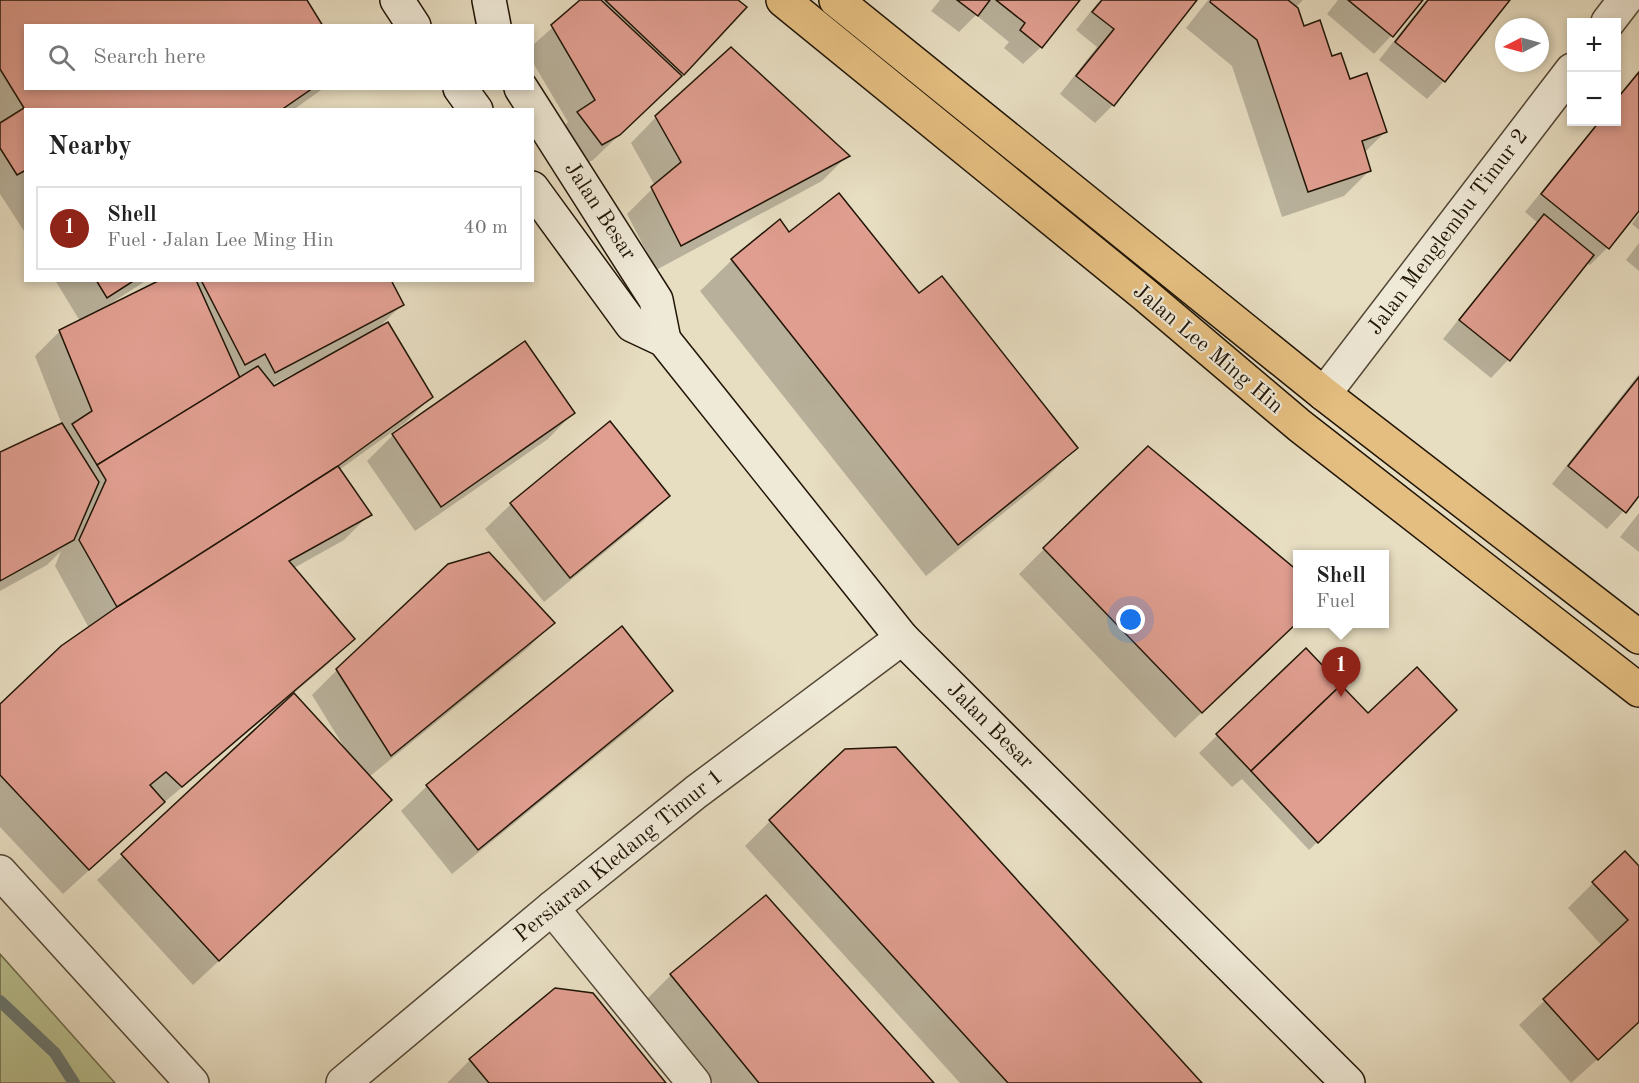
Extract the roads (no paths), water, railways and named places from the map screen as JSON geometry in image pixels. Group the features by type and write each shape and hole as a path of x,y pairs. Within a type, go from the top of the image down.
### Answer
{"main road":[{"name":"Jalan Lee Ming Hin","path":"783,0 1207,347 1300,426 1639,690"},
{"name":"Jalan Lee Ming Hin","path":"836,0 1324,394 1639,637"}],"street":[{"path":"397,0 413,24"},
{"path":"489,0 494,24"},
{"path":"1611,18 1625,0"},
{"name":"Jalan Menglembu Timur 2","path":"1324,394 1570,72"},
{"path":"461,90 475,108"},
{"name":"Jalan Besar","path":"522,90 534,108"},
{"name":"Jalan Besar","path":"534,108 656,300 664,340"},
{"name":"Jalan Besar","path":"534,191 632,325 664,340 902,638 1348,1083"},
{"name":"Persiaran Kledang Timur 1","path":"343,1083 552,908 696,792 902,638"},
{"path":"0,872 192,1083"},
{"path":"552,908 694,1083"}],"waterway":[{"path":"0,1001 55,1053 74,1083"}],"place":[{"name":"Shell","path":"1341,697"}]}
